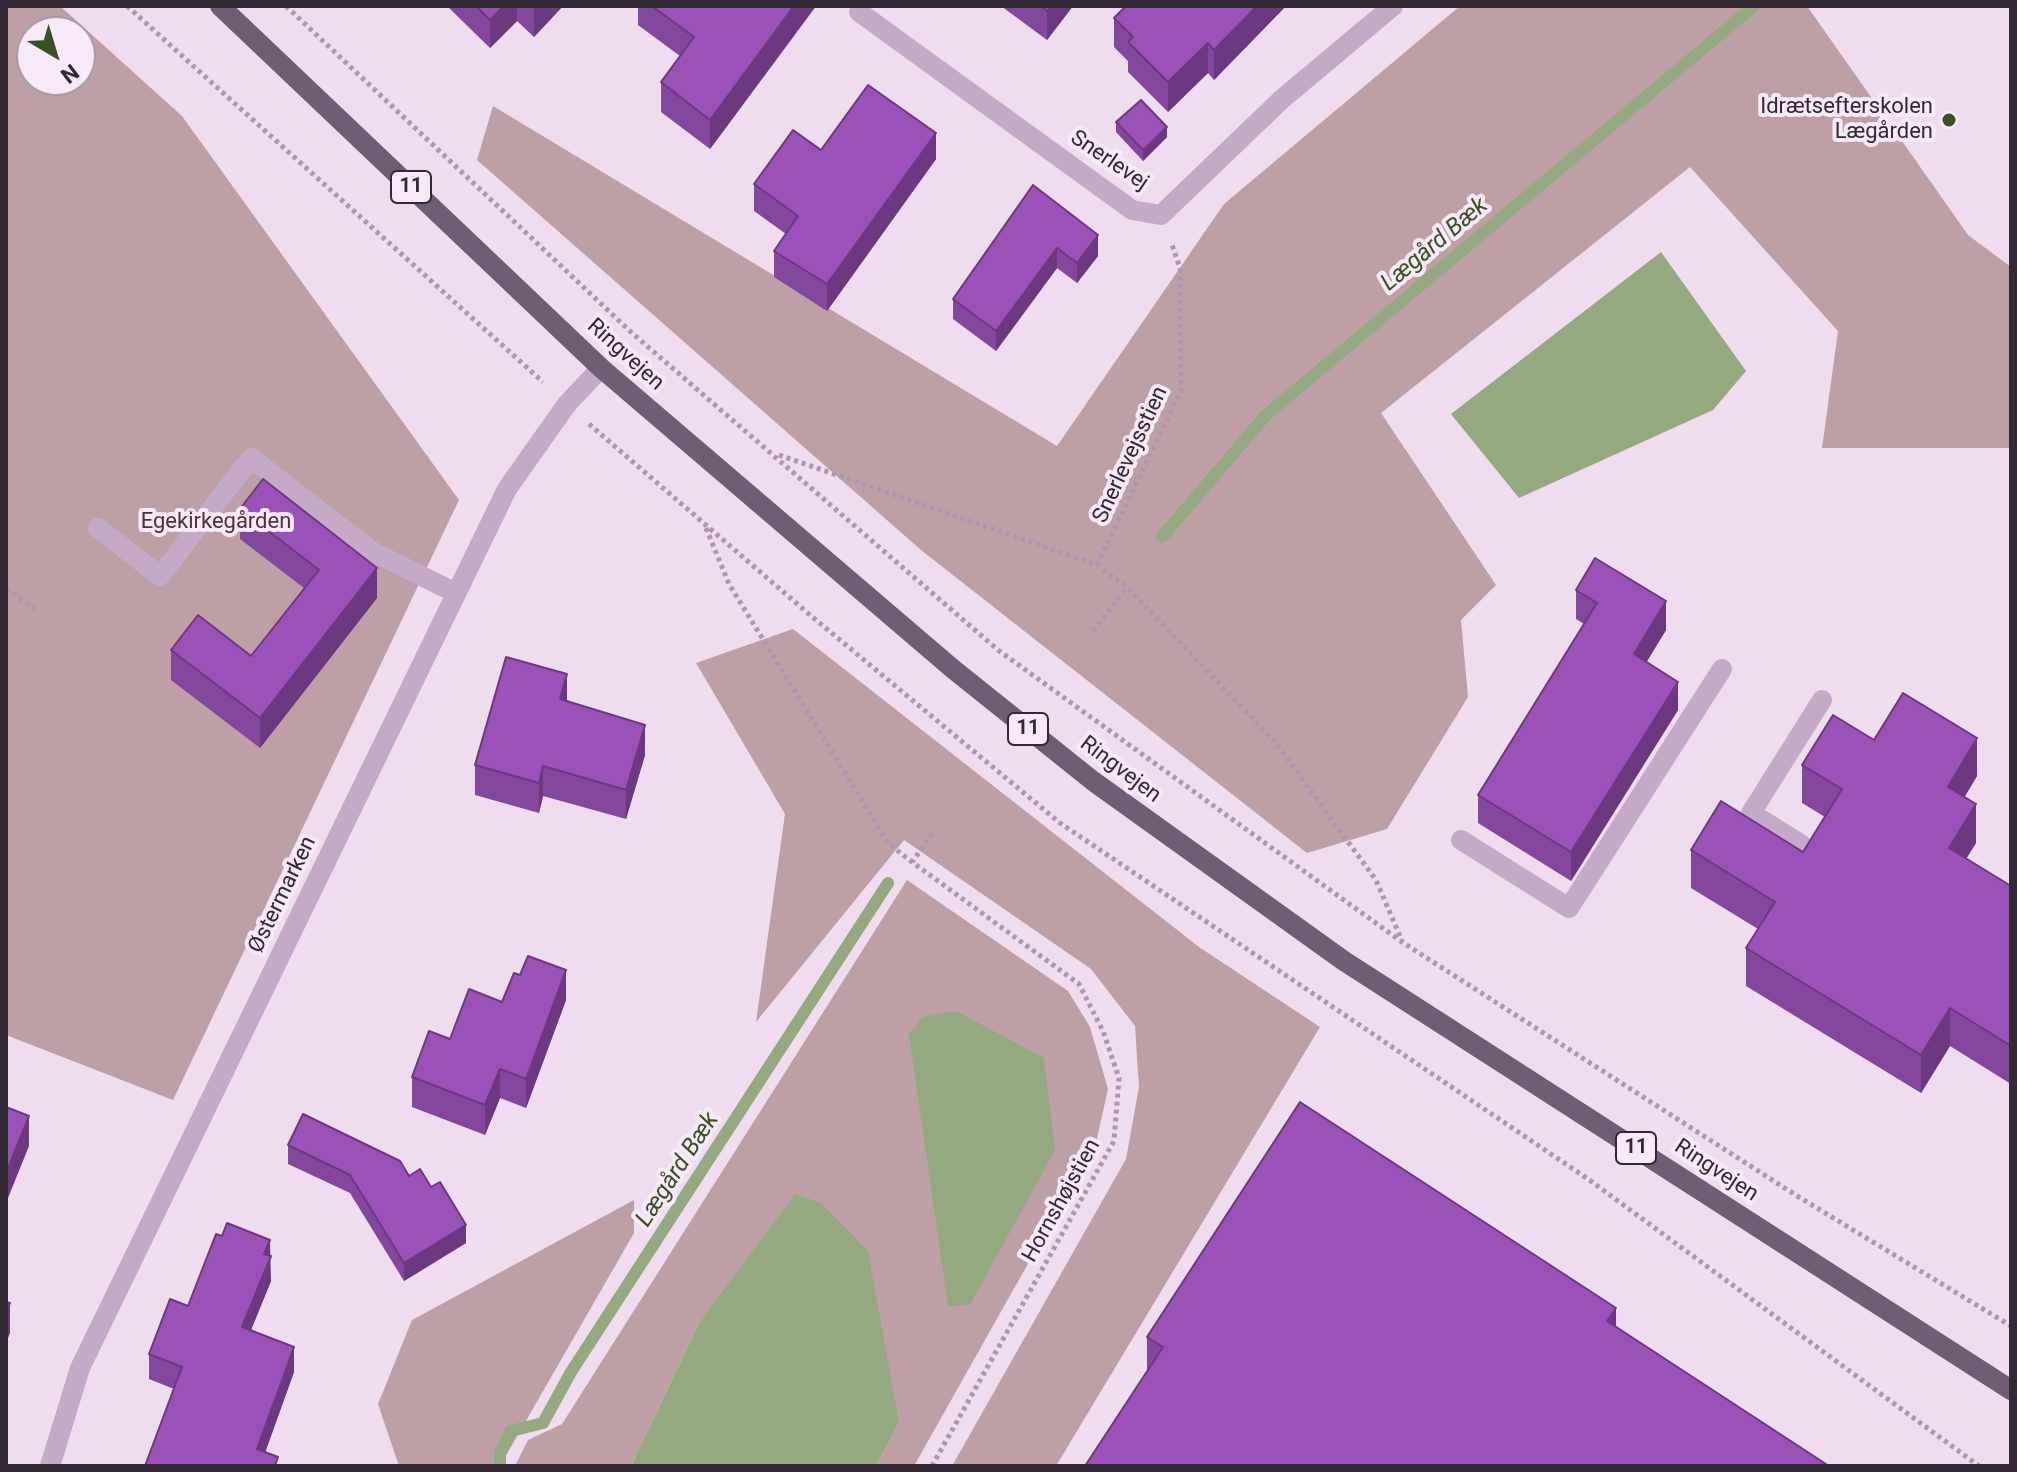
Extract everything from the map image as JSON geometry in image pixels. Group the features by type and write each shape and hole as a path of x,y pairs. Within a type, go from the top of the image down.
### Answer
{"main road":[{"name":"Ringvejen","path":"220,6 601,368 953,669 1093,781 1344,961 2011,1390"}],"street":[{"name":"Snerlevej","path":"859,12 1132,210 1161,215 1282,99 1393,6"},
{"name":"Østermarken","path":"50,1466 80,1368 507,489 567,404 601,368"},
{"path":"98,528 160,576 251,458 373,552 456,593"},
{"path":"1461,840 1569,908 1722,669"},
{"path":"1802,845 1751,813 1822,700"}],"path":[{"path":"127,6 567,404 1060,823 1588,1179 1979,1466"},
{"path":"286,6 632,333 998,650 1402,942 1794,1194 2011,1326"},
{"name":"Snerlevejsstien","path":"1097,565 1181,391 1180,268 1161,215"},
{"path":"776,455 1097,565 1127,587 1275,742 1376,880 1402,942"},
{"name":"Hornshøjstien","path":"705,524 738,598 888,843 1079,984 1103,1031 1119,1078 1114,1141 932,1466"},
{"path":"1093,631 1127,587"},
{"path":"6,589 35,609"},
{"path":"912,862 933,833"}],"green space":[{"name":"Egekirkegården","path":"6,6 60,6 71,16 16,16 16,96 96,96 96,38 182,116 459,500 173,1100 6,1035"},
{"path":"1460,6 1807,6 1968,235 2011,267 2011,448 1822,448 1838,331 1690,167 1381,413 1496,585 1461,620 1468,697 1387,829 1307,853 921,550 477,160 493,106 1057,446 1224,204"},
{"path":"793,629 1199,947 1320,1027 1056,1466 952,1466 1126,1159 1139,1087 1135,1026 1091,969 904,840 756,1022 785,814 696,663"},
{"path":"907,880 1068,991 1090,1027 1108,1089 1096,1143 914,1466 876,1466 899,1423 698,1325 631,1466 515,1466 528,1440 562,1424"},
{"path":"634,1200 634,1233 500,1466 399,1466 378,1404 412,1320"}],"shaded area":[{"path":"1661,252 1746,371 1713,410 1519,498 1451,414"},
{"path":"956,1011 1044,1058 1055,1150 970,1305 948,1306 909,1034 923,1017"},
{"path":"795,1194 821,1203 868,1251 899,1423 876,1466 631,1466 698,1325"}],"building":[{"path":"476,6 504,6 490,20"},
{"path":"652,6 794,6 710,120 661,82 694,37"},
{"path":"1126,6 1257,6 1214,50 1208,43 1168,82 1128,42 1133,37 1114,18"},
{"path":"868,85 936,133 827,284 774,251 798,216 754,184 793,130 821,150"},
{"path":"1141,100 1167,127 1143,150 1116,122"},
{"path":"1033,185 1098,235 1077,263 1057,248 996,331 953,299"},
{"path":"263,479 377,568 260,718 171,650 198,615 251,656 319,570 240,509"},
{"path":"1595,558 1666,601 1634,654 1678,682 1571,852 1478,795 1597,603 1576,590"},
{"path":"506,657 567,674 560,699 645,725 626,790 543,766 539,783 475,765"},
{"path":"1903,693 1977,738 1948,787 1976,804 1949,848 2011,886 2011,1046 1950,1008 1921,1055 1746,948 1775,902 1691,850 1721,801 1803,852 1842,789 1802,765 1833,715 1874,740"},
{"path":"528,956 566,970 526,1079 500,1069 485,1105 412,1077 429,1031 450,1039 469,989 502,1002 514,973 520,975"},
{"path":"1300,1102 1616,1308 1607,1321 1829,1466 1085,1466 1163,1347 1147,1337"},
{"path":"6,1107 29,1116 6,1173"},
{"path":"303,1114 400,1161 409,1176 420,1169 431,1187 440,1182 466,1225 404,1263 350,1175 288,1145"},
{"path":"227,1223 270,1240 264,1254 271,1256 242,1327 294,1347 257,1449 278,1457 275,1466 145,1466 182,1367 149,1354 170,1299 188,1306 216,1234 222,1236"}],"waterway":[{"name":"Lægård Bæk","path":"1162,537 1266,415 1754,6"},
{"name":"Lægård Bæk","path":"500,1466 500,1453 511,1431 543,1423 571,1372 888,883"}],"place":[{"name":"Idrætsefterskolen Lægården","path":"1949,120"}]}
